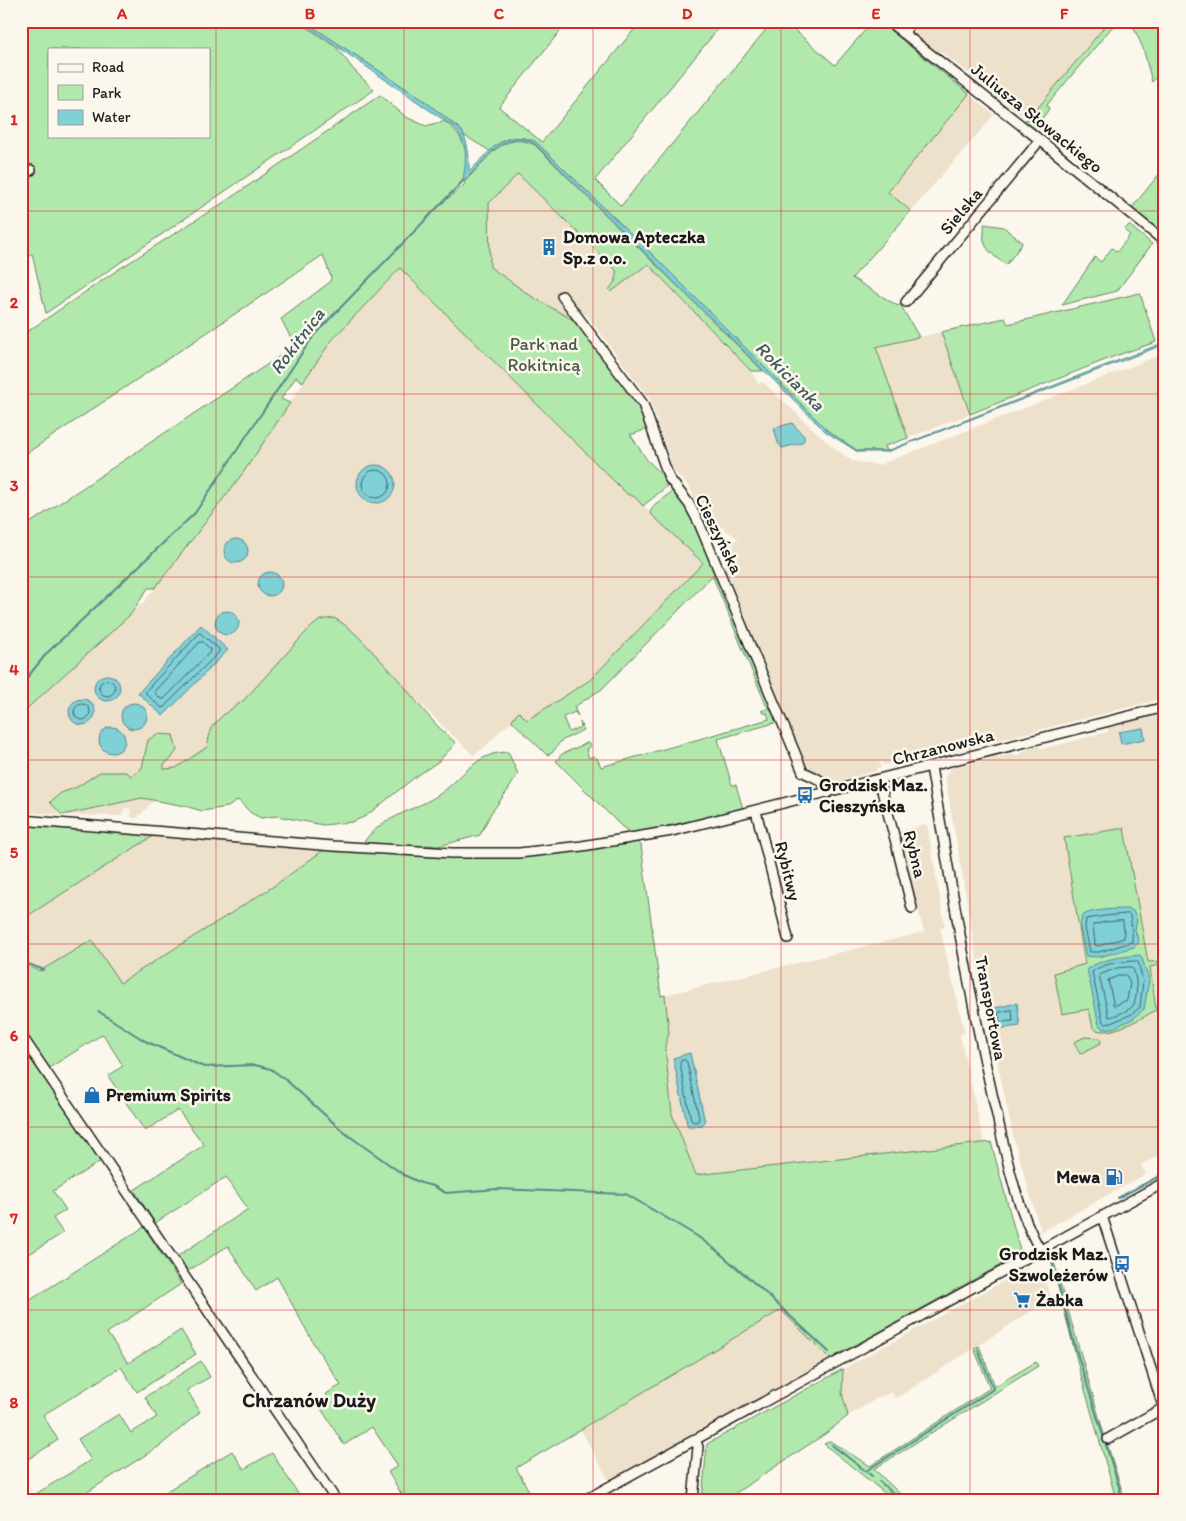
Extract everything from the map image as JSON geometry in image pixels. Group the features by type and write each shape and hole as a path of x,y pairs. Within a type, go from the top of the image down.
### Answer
{"street":[{"name":"Juliusza Słowackiego","path":"888,21 1040,140 1165,242"},
{"path":"903,33 913,21"},
{"name":"Sielska","path":"906,302 1040,140"},
{"path":"21,176 31,170"},
{"name":"Cieszyńska","path":"562,296 643,404 669,478 689,504 702,529 803,772 822,782 828,793"},
{"name":"Chrzanowska","path":"21,820 329,846 452,853 520,853 582,846 672,831 1165,708"},
{"name":"Transportowa","path":"931,767 981,1044 1004,1148 1029,1227 1040,1250"},
{"name":"Rybna","path":"878,780 912,908"},
{"name":"Rybitwy","path":"756,811 788,938"},
{"path":"22,1039 336,1500"},
{"path":"585,1500 1165,1182"},
{"path":"1102,1216 1160,1400 1165,1407 1108,1438"},
{"path":"693,1500 698,1446 695,1439"}],"shaded area":[{"path":"919,21 1108,21 1028,120 940,51 937,54 913,34"},
{"path":"969,94 994,115 911,211 888,191"},
{"path":"518,174 616,270 616,280 609,290 647,264 751,371 758,384 763,382 828,443 852,461 879,465 1155,357 1165,357 1165,698 912,762 905,760 883,765 880,762 881,767 876,768 877,771 836,782 810,769 803,757 781,704 779,705 725,570 726,562 735,554 732,541 739,539 707,518 699,510 689,486 674,472 650,400 586,314 575,321 531,296 490,267 489,203"},
{"path":"400,268 615,482 635,497 703,563 590,680 527,720 519,712 484,748 473,755 334,620 137,818 132,818 131,810 126,807 121,816 21,812 21,714 145,601 243,473 332,340"},
{"path":"941,332 970,414 908,438 876,347"},
{"path":"1164,715 1165,961 1148,963 1124,828 1064,838 1085,965 1054,973 1089,1009 1124,1026 1156,1010 1150,966 1165,964 1165,1152 1141,1165 1146,1174 1041,1232 1014,1140 984,1000 945,777 951,768 1011,754 1015,756 1023,751 1039,746 1042,749 1108,732 1107,728 1151,716"},
{"path":"927,824 945,927 940,928 965,1033 960,1035 984,1143 696,1175 672,1114 665,1046 669,1033 665,995 924,932 897,832"},
{"path":"161,831 329,846 274,886 120,984 40,971 21,963 21,920"},
{"path":"1026,1269 1043,1277 1052,1298 895,1399 892,1392 876,1399 848,1416 842,1393 843,1369"},
{"path":"781,1310 831,1360 609,1481 581,1430"}],"green space":[{"path":"21,21 298,21 337,48 353,69 374,90 46,313 32,254 21,261"},
{"path":"304,21 568,21 499,107 542,142 641,21 718,21 722,24 595,180 621,206 773,21 784,21 835,65 873,21 879,21 969,94 888,192 911,211 852,278 898,306 900,304 919,337 876,347 908,438 885,446 887,451 858,451 827,431 661,263 536,142 517,137 506,139 490,151 465,136 461,130 426,102"},
{"path":"1109,21 1165,21 1165,66 1152,82 1143,48 1132,24 1121,23 1112,27 1047,105 1049,109 1034,130 1061,151 1059,153 1024,124 1026,119 1028,120"},
{"name":"Park nad Rokitnicą","path":"380,95 406,117 426,126 444,121 457,132 466,154 465,170 462,182 446,200 464,185 465,181 488,157 504,144 513,141 523,141 535,145 763,371 751,371 648,264 611,292 609,290 616,280 616,270 518,174 489,203 490,267 531,296 575,321 577,320 618,373 637,404 646,429 630,434 647,460 667,479 666,487 643,506 635,497 627,494 400,268 332,340 303,382 296,377 281,399 290,403 243,473 155,588 148,588 131,614 21,714 21,529 295,346 281,319 330,282 331,277 323,255 21,457 21,336 116,271 229,199"},
{"path":"1165,167 1165,238 1130,210"},
{"path":"984,224 1004,227 1021,241 1022,244 1006,265 985,245"},
{"path":"1129,225 1152,244 1117,291 1062,305 1095,257 1101,262 1112,248 1117,252 1130,235 1124,230"},
{"path":"1140,293 1156,342 1115,356 970,414 941,332 1005,318 1008,324"},
{"path":"673,491 679,495 692,515 718,572 602,689 574,707 578,716 575,712 563,717 569,732 581,727 580,722 583,730 561,741 552,753 547,755 512,721 513,718 519,712 527,720 590,680 703,563 650,513 654,505"},
{"path":"718,574 773,705 769,707 766,705 713,577"},
{"path":"334,618 363,641 434,723 456,743 439,761 366,816 352,822 323,825 277,816 261,818 251,813 238,800 228,807 202,811 142,798 62,815 50,802 61,793 77,787 100,772 126,772 132,776 142,768 148,740 157,734 173,735 177,750 171,759 164,764 164,769 176,768 207,747 211,728 223,715 244,700 308,630 320,620"},
{"path":"773,707 796,760 794,761 778,722 718,739 732,785 736,785 743,809 632,834 621,826 556,761 562,754 587,743 590,747 586,749 589,758 594,756 595,759 597,758 601,767 769,719 767,713 761,711"},
{"path":"508,752 518,774 491,813 480,835 439,846 426,845 422,851 488,854 633,839 641,845 661,996 665,995 669,1033 665,1046 672,1114 696,1175 991,1142 1020,1250 1017,1256 830,1359 781,1310 516,1468 534,1500 405,1500 388,1472 398,1466 372,1427 344,1445 320,1407 330,1400 326,1394 341,1385 314,1344 277,1277 256,1291 228,1246 188,1271 178,1256 248,1209 226,1177 155,1223 134,1190 204,1145 178,1110 145,1131 108,1076 123,1066 103,1034 49,1068 21,1026 21,963 40,971 92,940 120,983 274,886 329,846 361,848 367,838 385,822 440,794 478,761 493,754"},
{"path":"21,820 161,831 21,920"},
{"path":"1124,828 1148,962 1165,961 1165,964 1150,967 1156,1010 1124,1026 1107,1031 1099,1031 1093,1028 1089,1009 1062,1014 1054,973 1085,964 1064,838"},
{"path":"1085,1037 1100,1038 1101,1043 1080,1054 1074,1042"},
{"path":"22,1050 25,1051 101,1161 53,1191 66,1210 53,1218 63,1233 21,1259"},
{"path":"144,1227 181,1284 107,1333 128,1363 181,1330 196,1354 137,1392 121,1367 43,1415 58,1440 22,1463 21,1306"},
{"path":"1052,1255 1125,1500 1102,1500 1114,1492 1080,1372 1050,1256"},
{"path":"979,1346 995,1386 1036,1362 1038,1366 874,1469 904,1500 890,1500 887,1495 824,1444 830,1441 870,1466 990,1388 974,1348"},
{"path":"201,1361 210,1377 187,1390 200,1412 161,1445 75,1500 26,1500 91,1460 78,1439 119,1414 131,1433 157,1417 145,1397"},
{"path":"843,1369 842,1393 848,1416 825,1434 725,1500 702,1500 707,1444"},
{"path":"232,1451 244,1469 272,1453 302,1500 152,1500"}],"water":[{"path":"300,21 304,21 426,102 461,130 469,155 469,170 499,143 515,138 536,142 661,263 827,430 858,451 887,451 1160,344 1165,346 1160,346 887,452 858,452 826,432 535,144 524,140 504,143 496,148 463,180 464,146 459,133 454,127"},
{"path":"792,423 804,436 804,440 802,443 782,448 778,443 774,428"},
{"path":"376,465 389,471 395,484 389,497 376,503 363,497 357,484 363,471"},
{"path":"236,539 245,542 248,551 245,560 236,563 227,560 224,551 227,542"},
{"path":"270,572 275,573 281,579 281,589 275,595 270,596 265,595 259,589 258,584 259,579 265,573"},
{"path":"227,611 235,615 239,623 235,631 227,635 219,631 215,623 219,615"},
{"path":"201,625 228,650 163,716 138,693"},
{"path":"107,675 116,679 120,688 116,697 107,701 98,697 94,688 98,679"},
{"path":"82,699 91,703 95,712 91,721 82,725 73,721 69,712 73,703"},
{"path":"134,703 143,707 147,716 143,725 134,729 125,725 121,716 125,707"},
{"path":"112,727 121,731 125,740 121,749 112,753 103,749 99,740 103,731"},
{"path":"1143,728 1145,739 1121,744 1119,732"},
{"path":"1111,909 1129,909 1133,911 1137,920 1135,930 1139,942 1134,947 1099,957 1086,956 1080,927 1082,916"},
{"path":"1140,955 1149,980 1144,1009 1133,1019 1113,1028 1103,1029 1099,1025 1087,969 1106,960"},
{"path":"1017,1003 1020,1026 996,1029 990,1009"},
{"path":"690,1053 705,1122 702,1125 690,1128 687,1124 673,1058"}],"waterway":[{"name":"Rokitnica","path":"21,685 47,653 195,513 314,335 464,180"},
{"path":"21,961 44,970"},
{"path":"98,1011 145,1041 204,1067 255,1065 271,1069 345,1133 404,1175 446,1193 497,1189 626,1194 697,1236 716,1250 829,1352"},
{"path":"1118,1198 1165,1173"},
{"path":"1051,1258 1075,1346 1123,1500"},
{"path":"866,1471 992,1390 993,1388 978,1350"},
{"path":"832,1445 872,1476"},
{"path":"879,1481 901,1500"}],"place":[{"name":"Domowa Apteczka Sp.z o.o.","path":"549,247"},
{"name":"Grodzisk Maz. Cieszyńska","path":"805,795"},
{"name":"Premium Spirits","path":"92,1095"},
{"name":"Mewa","path":"1114,1177"},
{"name":"Grodzisk Maz. Szwoleżerów","path":"1122,1264"},
{"name":"Żabka","path":"1022,1300"}],"district":[{"name":"Chrzanów Duży","path":"309,1400"}],"water label":[{"name":"Rokicianka","path":"790,376"}]}
